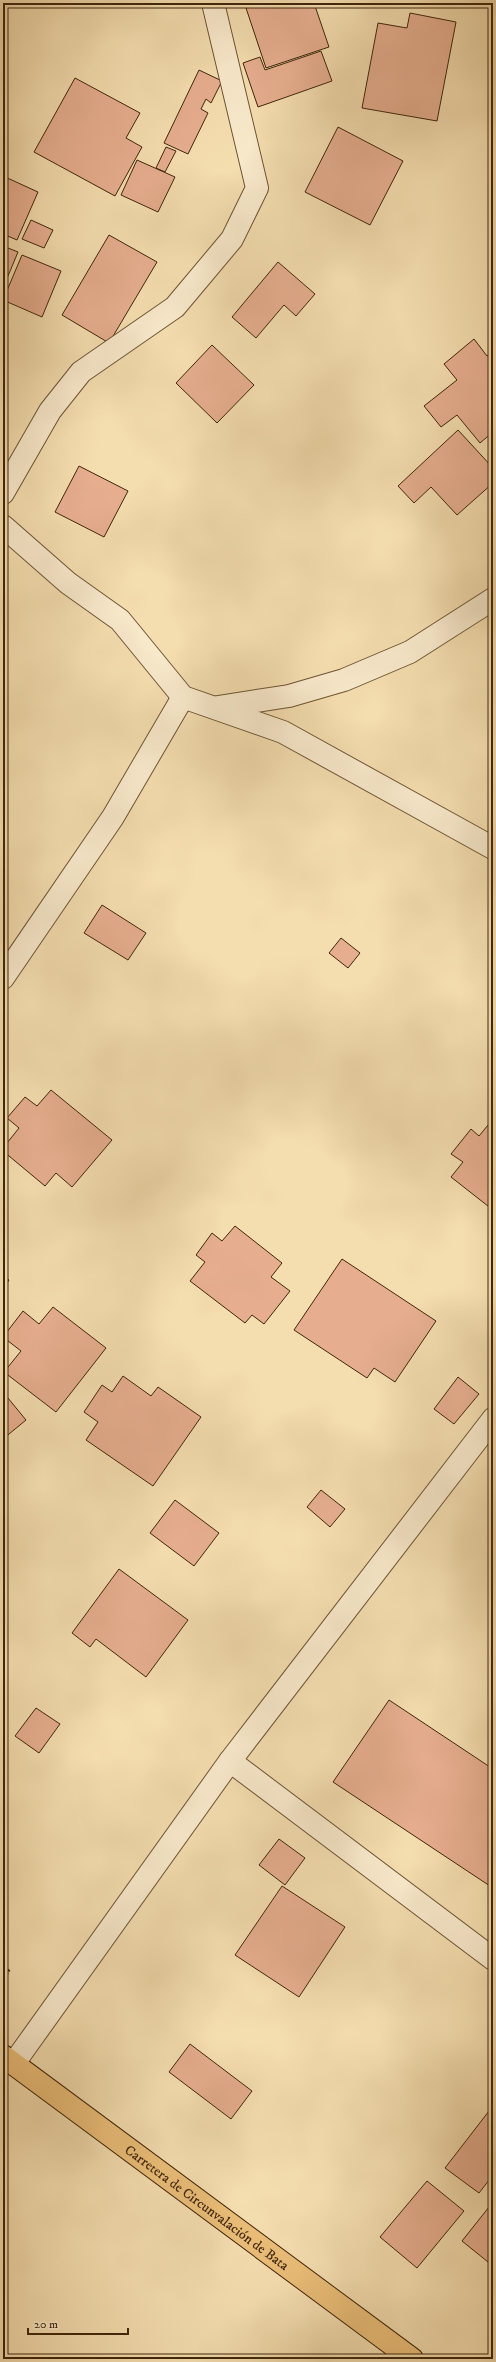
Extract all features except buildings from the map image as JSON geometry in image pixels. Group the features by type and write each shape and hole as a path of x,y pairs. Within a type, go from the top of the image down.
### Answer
{"main road":[{"name":"Carretera de Circunvalación de Bata","path":"8,2060 412,2359"}],"street":[{"path":"3,493 50,411 81,372 175,307 232,239 257,188 213,3"},
{"path":"3,526 68,583 120,620 183,697 283,732 493,848"},
{"path":"214,707 289,696 344,680 410,652 493,599"},
{"path":"3,978 113,817 183,697"},
{"path":"8,2060 230,1761 493,1419"},
{"path":"230,1761 493,1959"}],"path":[{"path":"3,1966 9,1970 3,1979"}]}
